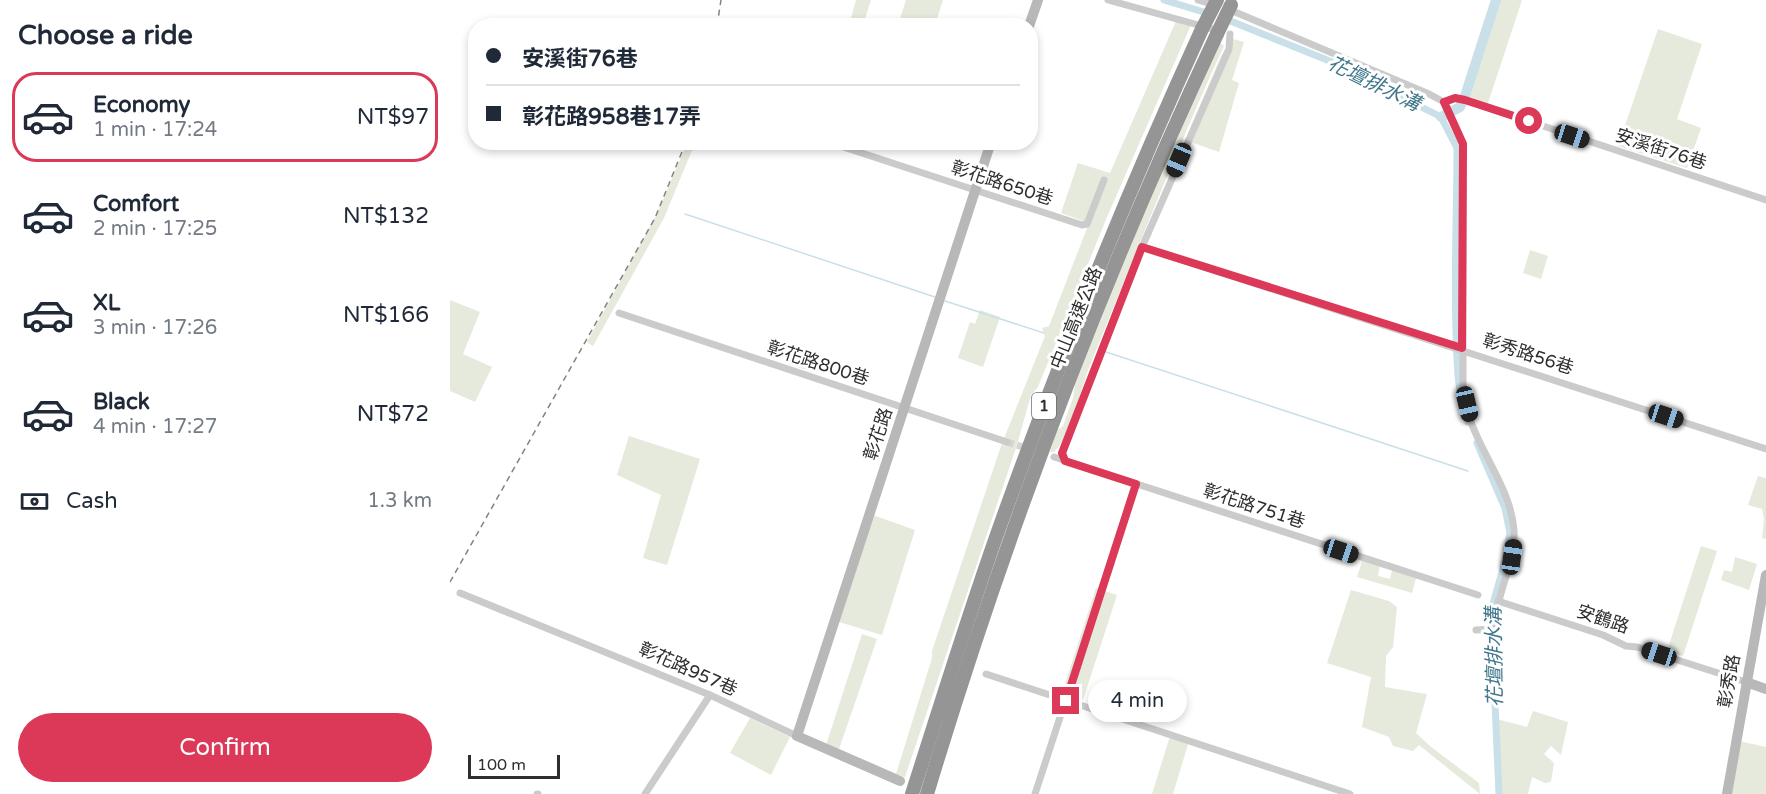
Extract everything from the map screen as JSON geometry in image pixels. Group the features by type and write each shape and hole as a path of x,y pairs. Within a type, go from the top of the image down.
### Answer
{"highway":[{"name":"中山高速公路","path":"912,794 1000,526 1057,373 1142,162 1216,0"},
{"name":"中山高速公路","path":"927,794 978,632 1050,434 1166,145 1225,34 1232,2"}],"street":[{"path":"1032,18 1038,0"},
{"path":"1065,461 1062,453 1142,247 1227,56 1225,34 1108,0"},
{"path":"1198,0 1239,12 1444,102 1463,144 1463,386 1471,422 1506,496 1514,530 1510,569 1498,601 1496,629 1476,630"},
{"name":"安溪街76巷","path":"1444,102 1455,98 1465,100 1766,200"},
{"name":"彰花路650巷","path":"853,150 1082,225 1087,224 1104,180"},
{"name":"彰花路","path":"796,736 988,150"},
{"name":"彰秀路56巷","path":"1142,247 1462,348 1766,449"},
{"name":"彰花路800巷","path":"619,313 1007,442"},
{"name":"彰花路751巷","path":"1054,457 1478,595"},
{"path":"1035,794 1136,484"},
{"name":"彰秀路","path":"1727,794 1766,575"},
{"name":"彰花路957巷","path":"460,593 710,695 796,736 900,781"},
{"name":"安鶴路","path":"1498,601 1603,635 1626,646 1637,646 1766,689"},
{"path":"986,674 1350,794"},
{"path":"645,794 710,695"}],"shaded area":[{"path":"856,0 871,0 865,18 851,18"},
{"path":"906,0 943,0 937,18 900,18"},
{"path":"1498,0 1522,0 1488,103 1466,96"},
{"path":"1176,21 1191,25 1107,217 1038,387 1031,395 1017,445 905,777 896,774 932,658 932,651 1001,446 1045,336 1042,328 1049,326 1089,223 1061,213 1078,163 1110,173"},
{"path":"1658,29 1702,44 1677,119 1701,128 1687,168 1618,146"},
{"path":"1233,39 1244,42 1232,80 1239,83 1219,152 1185,140 1221,56"},
{"path":"1218,41 1224,46 1139,244 1090,365 1070,424 1060,445 1054,452 1050,452 1056,431 1063,426 1073,398 1076,378 1117,273"},
{"path":"684,150 692,150 664,218 593,346 587,342 657,214"},
{"path":"1530,250 1548,256 1541,279 1523,273"},
{"path":"450,300 480,312 463,354 492,367 475,402 450,391"},
{"path":"980,310 1000,317 983,367 958,358 970,322 975,324"},
{"path":"795,345 818,353 812,372 789,364"},
{"path":"629,436 700,459 667,565 643,558 661,495 617,475"},
{"path":"1758,476 1766,478 1766,539 1762,538 1764,519 1762,509 1748,505"},
{"path":"870,514 915,530 882,635 839,622"},
{"path":"1701,546 1717,551 1683,656 1667,651"},
{"path":"1735,557 1757,564 1749,590 1721,580 1724,570 1732,572"},
{"path":"1363,558 1380,565 1378,576 1390,579 1392,570 1416,578 1412,593 1357,577"},
{"path":"1096,588 1117,595 1083,700 1062,693"},
{"path":"1351,590 1389,601 1397,607 1393,647 1386,656 1385,687 1427,694 1416,733 1479,783 1480,794 1419,745 1413,751 1393,746 1389,737 1362,727 1371,677 1327,663"},
{"path":"862,634 877,639 839,749 826,745"},
{"path":"1533,711 1568,722 1561,755 1551,746 1544,754 1554,763 1551,782 1545,783 1532,777 1528,794 1498,794 1493,718 1527,727"},
{"path":"750,718 790,737 771,775 730,753"},
{"path":"1170,736 1189,741 1173,794 1152,794"},
{"path":"1739,741 1766,747 1766,794 1729,794"}],"waterway":[{"name":"花壇排水溝","path":"1164,0 1210,14"},
{"path":"1441,117 1460,107 1464,99 1496,0"},
{"name":"花壇排水溝","path":"1223,18 1337,64 1441,117 1457,148 1455,286 1457,355 1460,389 1468,422"},
{"path":"685,214 935,297"},
{"path":"945,301 1044,333"},
{"path":"1103,351 1468,471"},
{"name":"花壇排水溝","path":"1477,443 1505,508 1510,533 1491,611 1499,794"}],"tunnel":[{"path":"1007,442 1030,449"}],"railway":[{"path":"718,18 721,0"},
{"path":"450,582 655,218 683,150"}],"route":[{"path":"1066,701 1136,484 1065,461 1062,453 1142,247 1394,329 1462,348 1463,144 1444,102 1455,98 1465,100 1529,121"}]}
